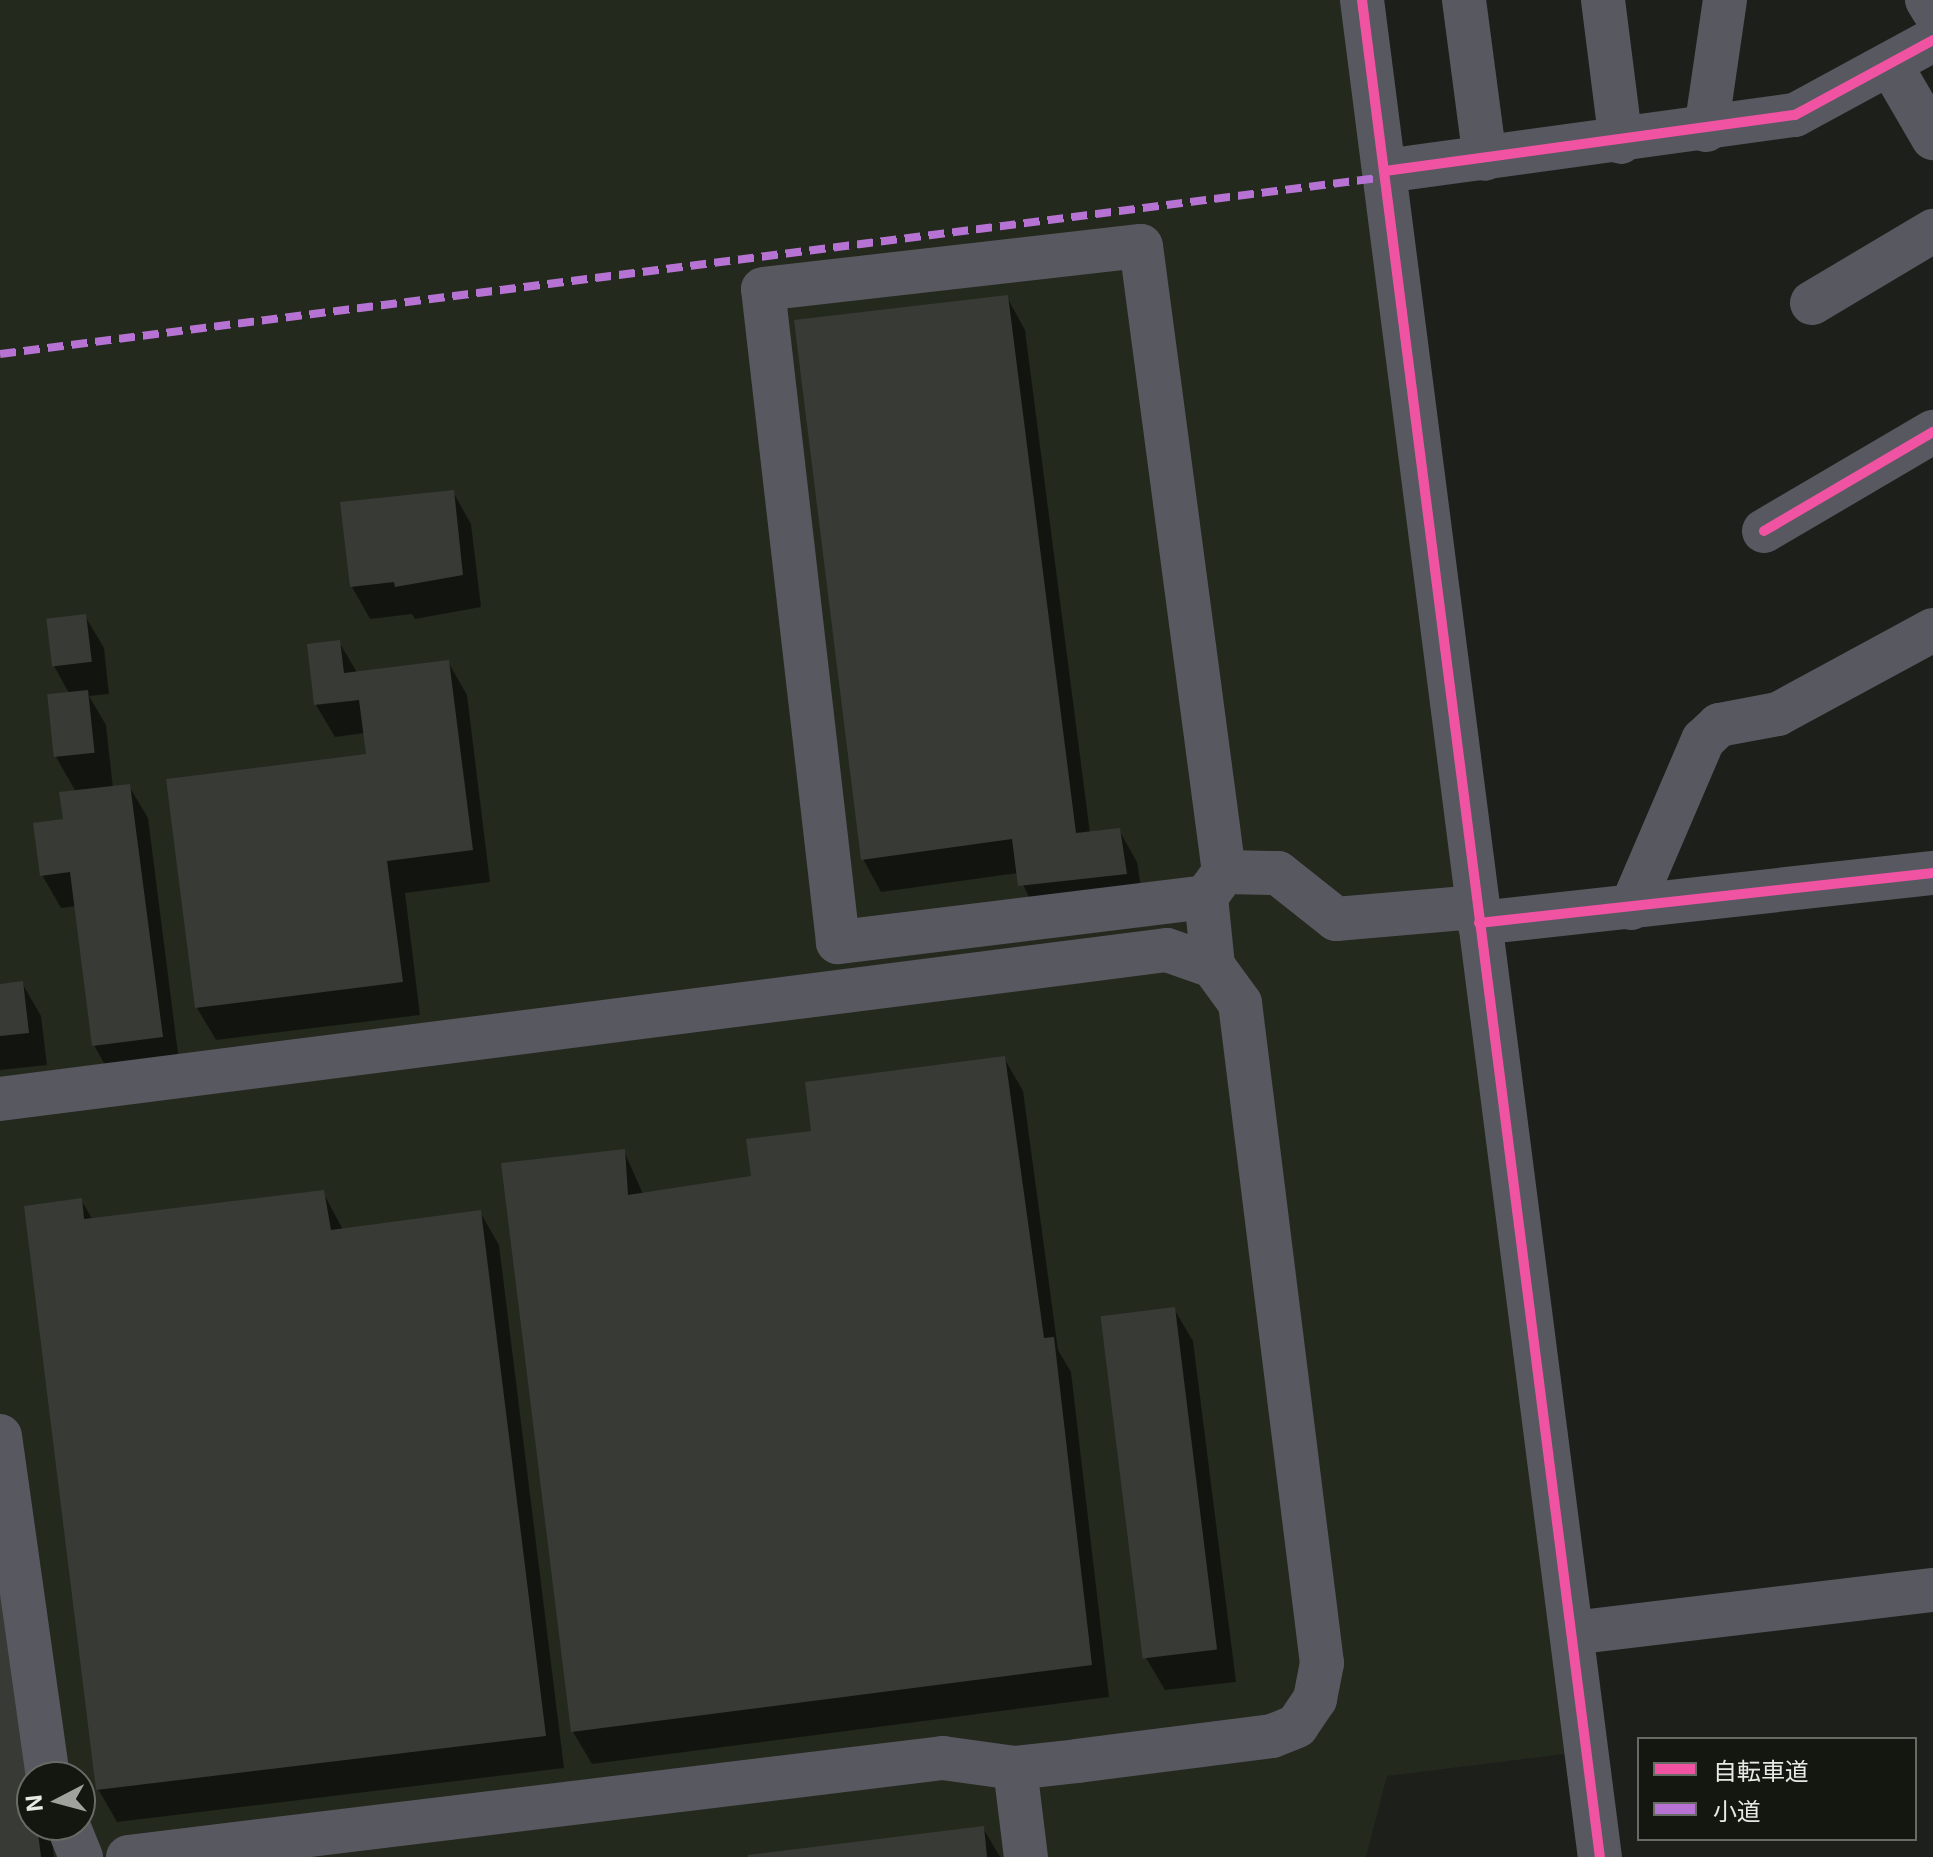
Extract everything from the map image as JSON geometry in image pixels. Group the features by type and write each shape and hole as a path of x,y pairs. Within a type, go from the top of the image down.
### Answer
{"street":[{"path":"1362,0 1600,1857"},
{"path":"1464,0 1485,159"},
{"path":"1603,0 1621,142"},
{"path":"1706,130 1725,0"},
{"path":"1927,0 1933,10"},
{"path":"1385,171 1621,142 1795,115 1933,40"},
{"path":"1890,64 1933,138"},
{"path":"1812,303 1933,231"},
{"path":"1213,966 1215,884 1141,246 763,289 838,942 1215,884 1278,873 1336,919 1631,908 1933,873"},
{"path":"1764,531 1933,432"},
{"path":"1631,908 1703,740 1719,725 1778,714 1933,630"},
{"path":"0,1099 1167,950 1213,966 1240,1003 1322,1663 1315,1699 1297,1726 1272,1736 1015,1768 943,1758 128,1857"},
{"path":"0,1436 46,1761"},
{"path":"1572,1633 1933,1590"},
{"path":"1015,1768 1026,1857"}],"shaded area":[{"path":"0,0 1345,0 1571,1753 1387,1776 1366,1857 0,1857"}],"building":[{"path":"1008,295 1076,833 1120,828 1127,874 1018,886 1012,839 861,860 794,320"},
{"path":"454,490 463,575 395,587 394,582 350,587 340,502"},
{"path":"86,614 92,662 52,667 46,619"},
{"path":"340,640 344,673 449,660 473,850 387,861 403,982 195,1008 166,779 366,754 359,700 314,705 307,644"},
{"path":"88,690 95,753 54,757 47,694"},
{"path":"130,784 163,1037 92,1046 70,872 40,876 33,823 63,819 59,792"},
{"path":"23,981 29,1033 0,1036 0,984"},
{"path":"1005,1056 1044,1338 1054,1337 1092,1665 571,1732 501,1163 625,1149 628,1195 751,1176 746,1139 811,1131 805,1082"},
{"path":"324,1190 331,1230 481,1210 546,1736 96,1790 96,1761 92,1761 24,1206 82,1198 84,1219"},
{"path":"1175,1307 1217,1649 1143,1659 1101,1316"},
{"path":"0,1541 29,1761 16,1761 16,1841 39,1841 41,1857 0,1857"},
{"path":"984,1826 987,1857 748,1857 748,1855"}],"marked path":[{"path":"0,354 1386,177"}],"cycle path":[{"path":"1362,0 1600,1857"},
{"path":"1385,171 1795,115 1933,40"},
{"path":"1764,531 1933,432"},
{"path":"1479,923 1933,873"}]}
